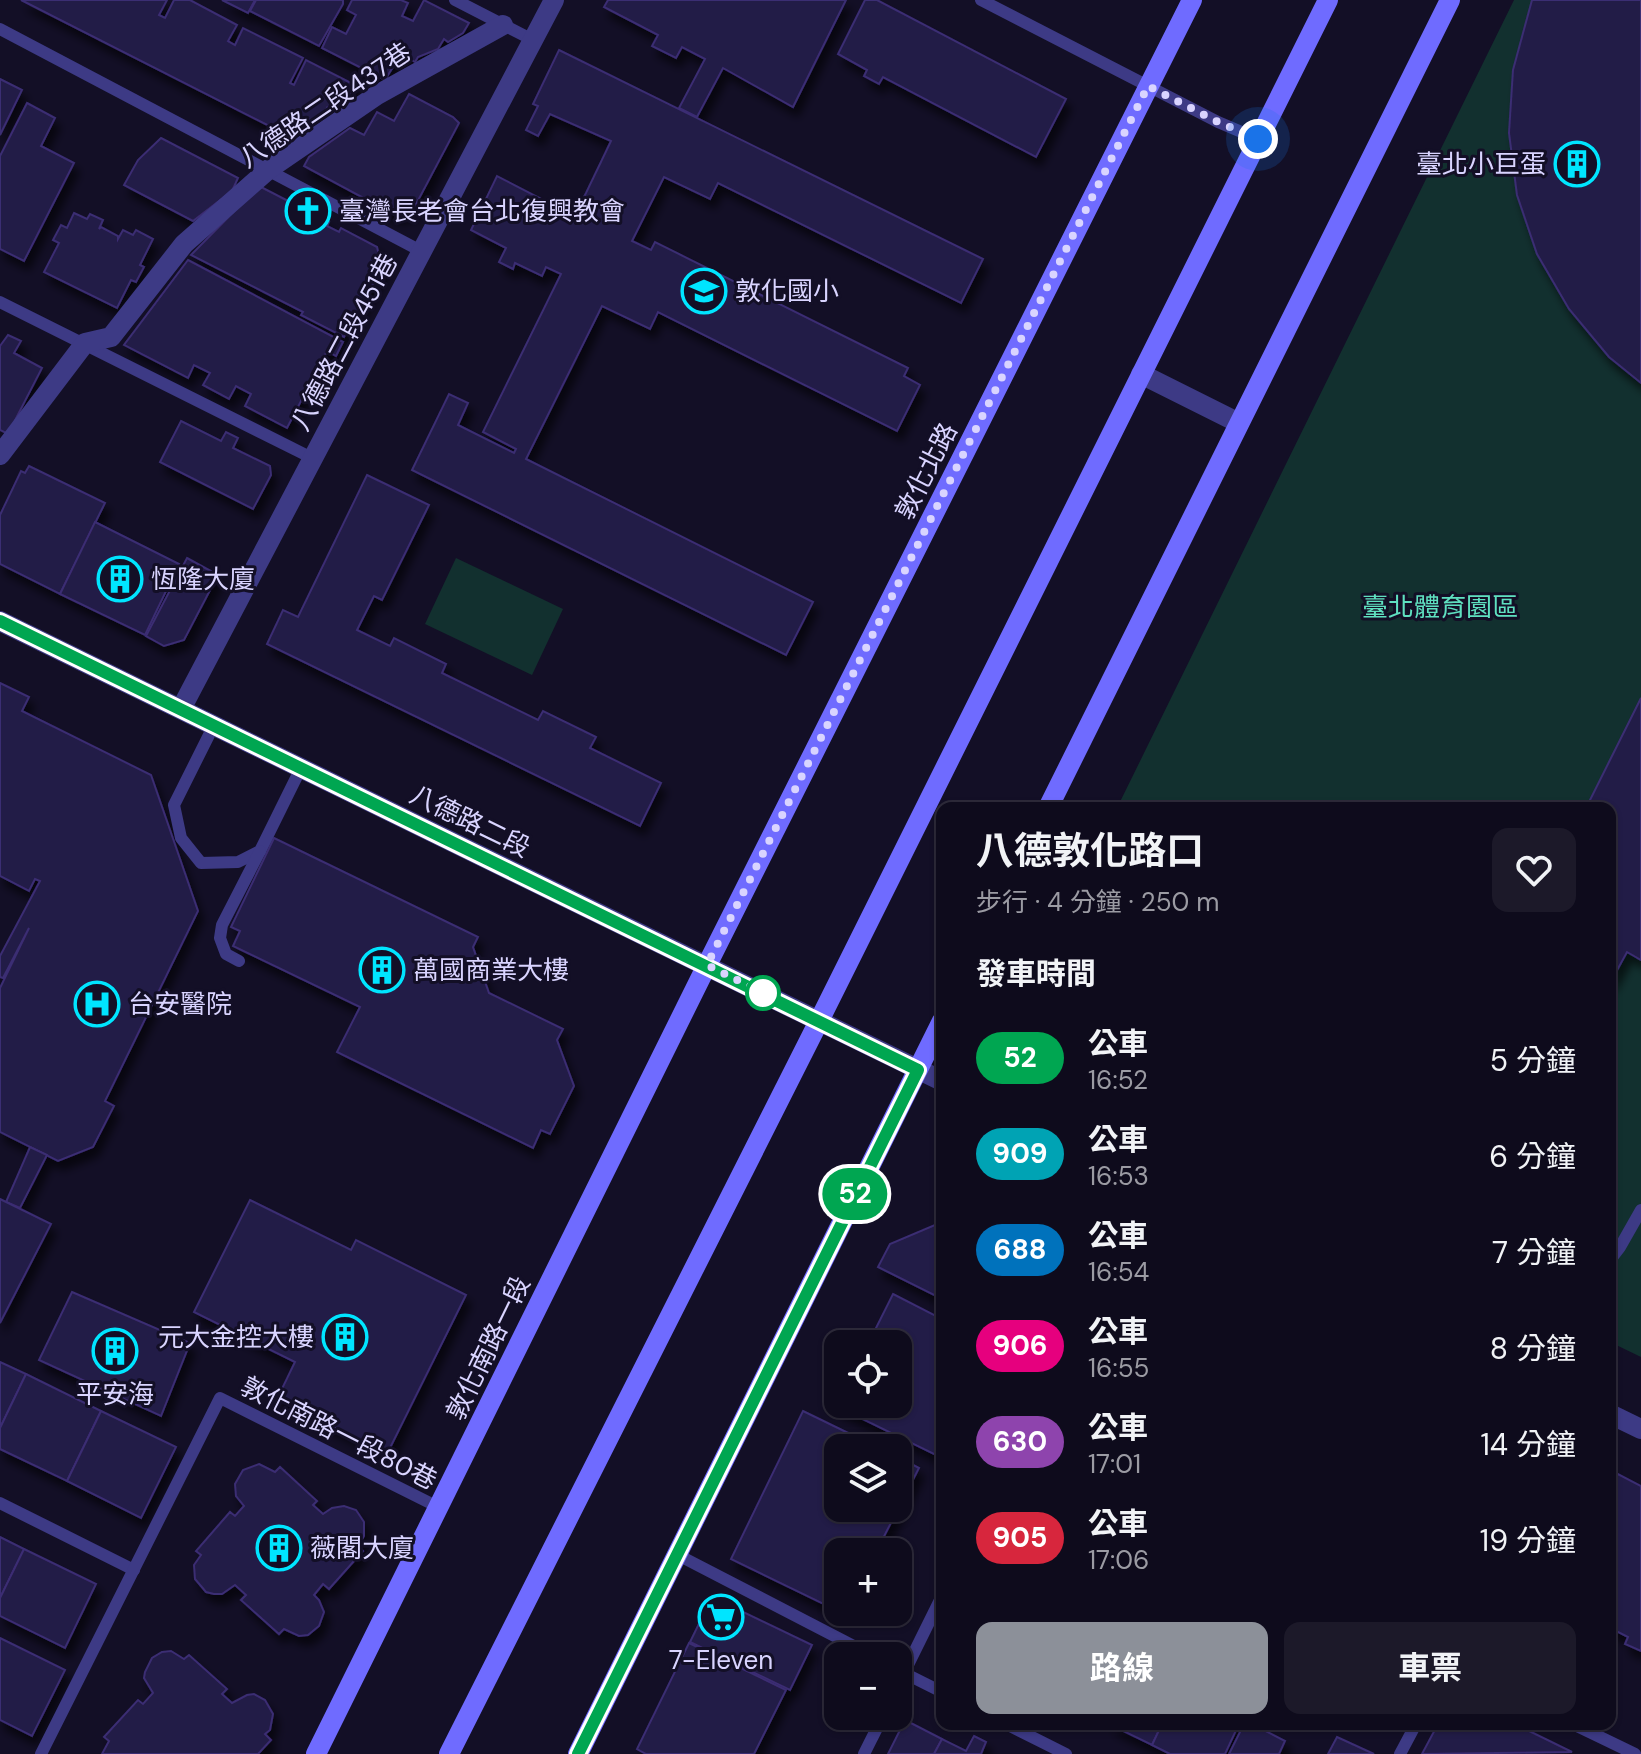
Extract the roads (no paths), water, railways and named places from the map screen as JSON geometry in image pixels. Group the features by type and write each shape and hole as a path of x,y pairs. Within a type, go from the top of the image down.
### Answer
{"main road":[{"name":"敦化北路","path":"707,965 1192,0"},
{"path":"449,1754 1328,0"},
{"path":"1051,802 1450,0"},
{"name":"敦化南路一段","path":"316,1754 707,965"},
{"path":"578,1754 936,1033"}],"street":[{"name":"八德路二段451巷","path":"181,709 554,0"},
{"name":"八德路二段437巷","path":"0,455 85,343 111,337 184,244 269,169 377,95 503,25"},
{"path":"1141,374 1239,423"},
{"name":"八德路二段","path":"0,621 936,1078"},
{"path":"1616,1417 1641,1429"}],"lane":[{"path":"455,0 533,40"},
{"path":"981,0 1218,122 1258,139"},
{"path":"0,29 421,251"},
{"path":"0,302 312,458"},
{"path":"214,725 174,805 181,838 201,863 238,862 260,851"},
{"path":"239,961 226,954 220,938 222,925 301,768"},
{"path":"1616,1252 1641,1210"},
{"name":"敦化南路一段80巷","path":"134,1570 220,1398 438,1507"},
{"path":"0,1503 134,1570 41,1754"},
{"path":"676,1554 846,1642"},
{"path":"912,1653 936,1607"},
{"path":"912,1681 936,1690"},
{"path":"864,1754 876,1730"},
{"path":"1018,1730 1066,1754"},
{"path":"1400,1754 1413,1730"},
{"path":"1585,1730 1635,1754"}],"place":[{"name":"臺北小巨蛋","path":"1577,164"},
{"name":"臺灣長老會台北復興教會","path":"308,211"},
{"name":"敦化國小","path":"704,291"},
{"name":"恆隆大廈","path":"120,579"},
{"name":"萬國商業大樓","path":"382,970"},
{"name":"台安醫院","path":"97,1004"},
{"name":"元大金控大樓","path":"345,1337"},
{"name":"平安海","path":"115,1351"},
{"name":"薇閣大廈","path":"279,1548"},
{"name":"7-Eleven","path":"721,1617"}],"park label":[{"name":"臺北體育園區","path":"1440,607"}]}
